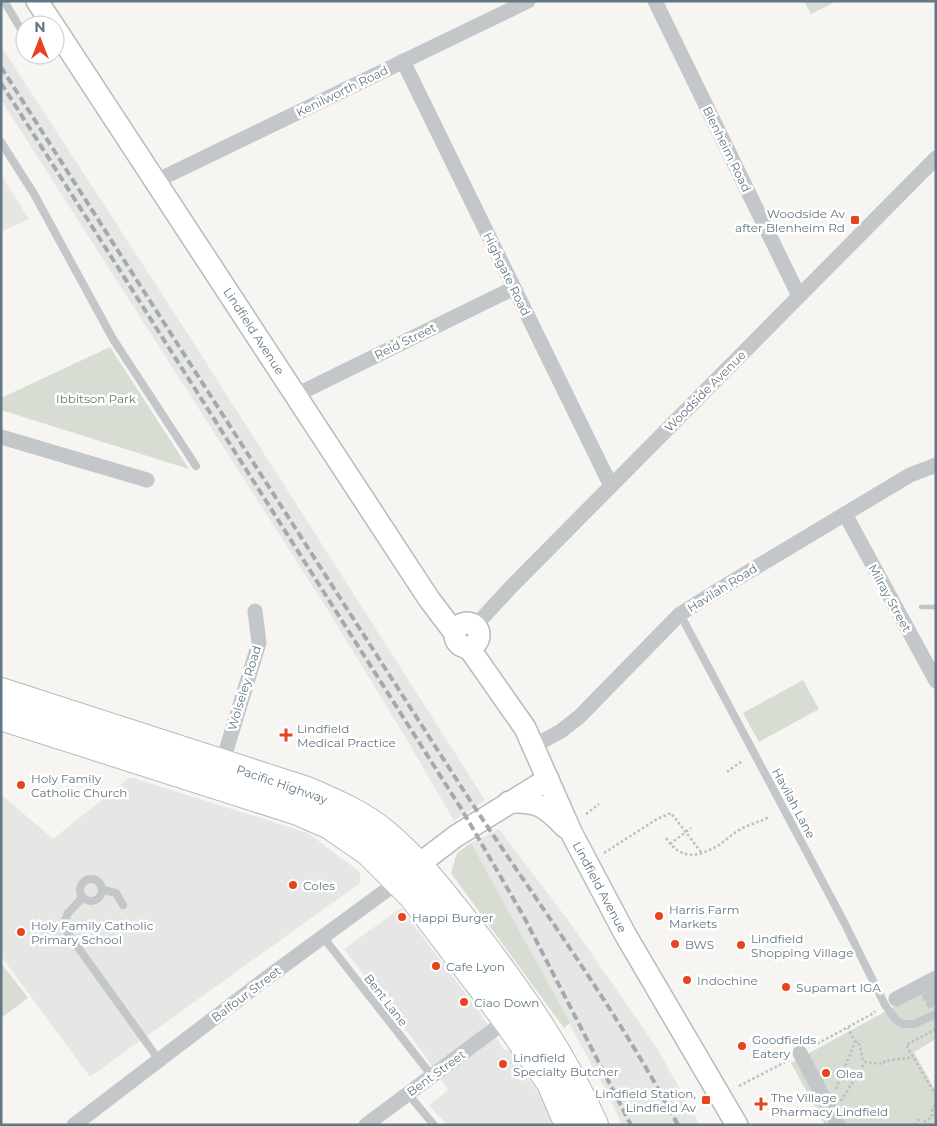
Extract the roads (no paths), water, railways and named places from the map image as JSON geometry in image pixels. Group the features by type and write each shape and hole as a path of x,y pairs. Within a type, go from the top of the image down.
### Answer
{"highway":[{"name":"Pacific Highway","path":"1,699 307,791 343,807 383,833 408,873 412,896 507,1020 551,1083 568,1125"},
{"name":"Pacific Highway","path":"1,699 205,780 315,817 369,852 408,873 432,880 550,1040 568,1071 594,1125"}],"street":[{"path":"37,1 46,15"},
{"name":"Kenilworth Road","path":"156,181 528,1"},
{"name":"Blenheim Road","path":"655,1 799,296"},
{"name":"Lindfield Avenue","path":"65,43 429,599 454,632"},
{"name":"Highgate Road","path":"404,61 611,486"},
{"name":"Woodside Avenue","path":"475,626 510,588 936,158"},
{"name":"Reid Street","path":"296,395 514,288"},
{"path":"1,437 147,480"},
{"name":"Havilah Road","path":"534,746 576,720 680,614 910,475 936,466"},
{"name":"Milray Street","path":"845,514 936,681"},
{"name":"Wolseley Road","path":"222,764 259,643 255,611"},
{"path":"469,623 475,626 479,637 476,644 469,648 458,644 455,640 454,632 461,624 469,623"},
{"name":"Lindfield Avenue","path":"469,648 515,712 534,746 572,834 625,934 737,1125"},
{"path":"408,873 456,836 548,779"},
{"path":"509,802 529,802 546,809 572,834"},
{"name":"Balfour Street","path":"74,1125 408,873"},
{"path":"891,1002 936,978"},
{"name":"Bent Street","path":"366,1125 507,1020"},
{"path":"800,1053 833,1115"}],"lane":[{"path":"4,1 15,19"},
{"path":"1,142 34,194 113,339 196,466"},
{"name":"Havilah Lane","path":"680,614 844,922 891,1002 896,1020 903,1024 914,1024 936,1014"},
{"path":"86,880 100,882 102,890 101,896 97,900 87,900 83,897 80,888 86,880"},
{"path":"102,890 116,893 123,905"},
{"path":"83,897 64,920 68,932 159,1060"},
{"name":"Bent Lane","path":"323,937 432,1076"},
{"path":"930,1000 936,991"},
{"path":"408,1094 434,1125"}],"waterway":[{"path":"921,607 936,607"}],"railway":[{"path":"1,67 453,774 598,991 653,1079 678,1125"},
{"path":"1,83 462,810 524,917 631,1125"}],"place":[{"name":"Woodside Av after Blenheim Rd","path":"855,220"},
{"name":"Lindfield Medical Practice","path":"286,735"},
{"name":"Holy Family Catholic Church","path":"21,785"},
{"name":"Coles","path":"293,885"},
{"name":"Harris Farm Markets","path":"659,916"},
{"name":"Happi Burger","path":"402,917"},
{"name":"Holy Family Catholic Primary School","path":"21,932"},
{"name":"BWS","path":"675,944"},
{"name":"Lindfield Shopping Village","path":"741,945"},
{"name":"Cafe Lyon","path":"436,966"},
{"name":"Indochine","path":"687,980"},
{"name":"Supamart IGA","path":"786,987"},
{"name":"Ciao Down","path":"464,1002"},
{"name":"Goodfields Eatery","path":"742,1046"},
{"name":"Lindfield Specialty Butcher","path":"503,1064"},
{"name":"Olea","path":"826,1073"},
{"name":"Lindfield Station, Lindfield Av","path":"706,1100"},
{"name":"The Village Pharmacy Lindfield","path":"761,1104"}],"park label":[{"name":"Ibbitson Park","path":"96,398"}]}
